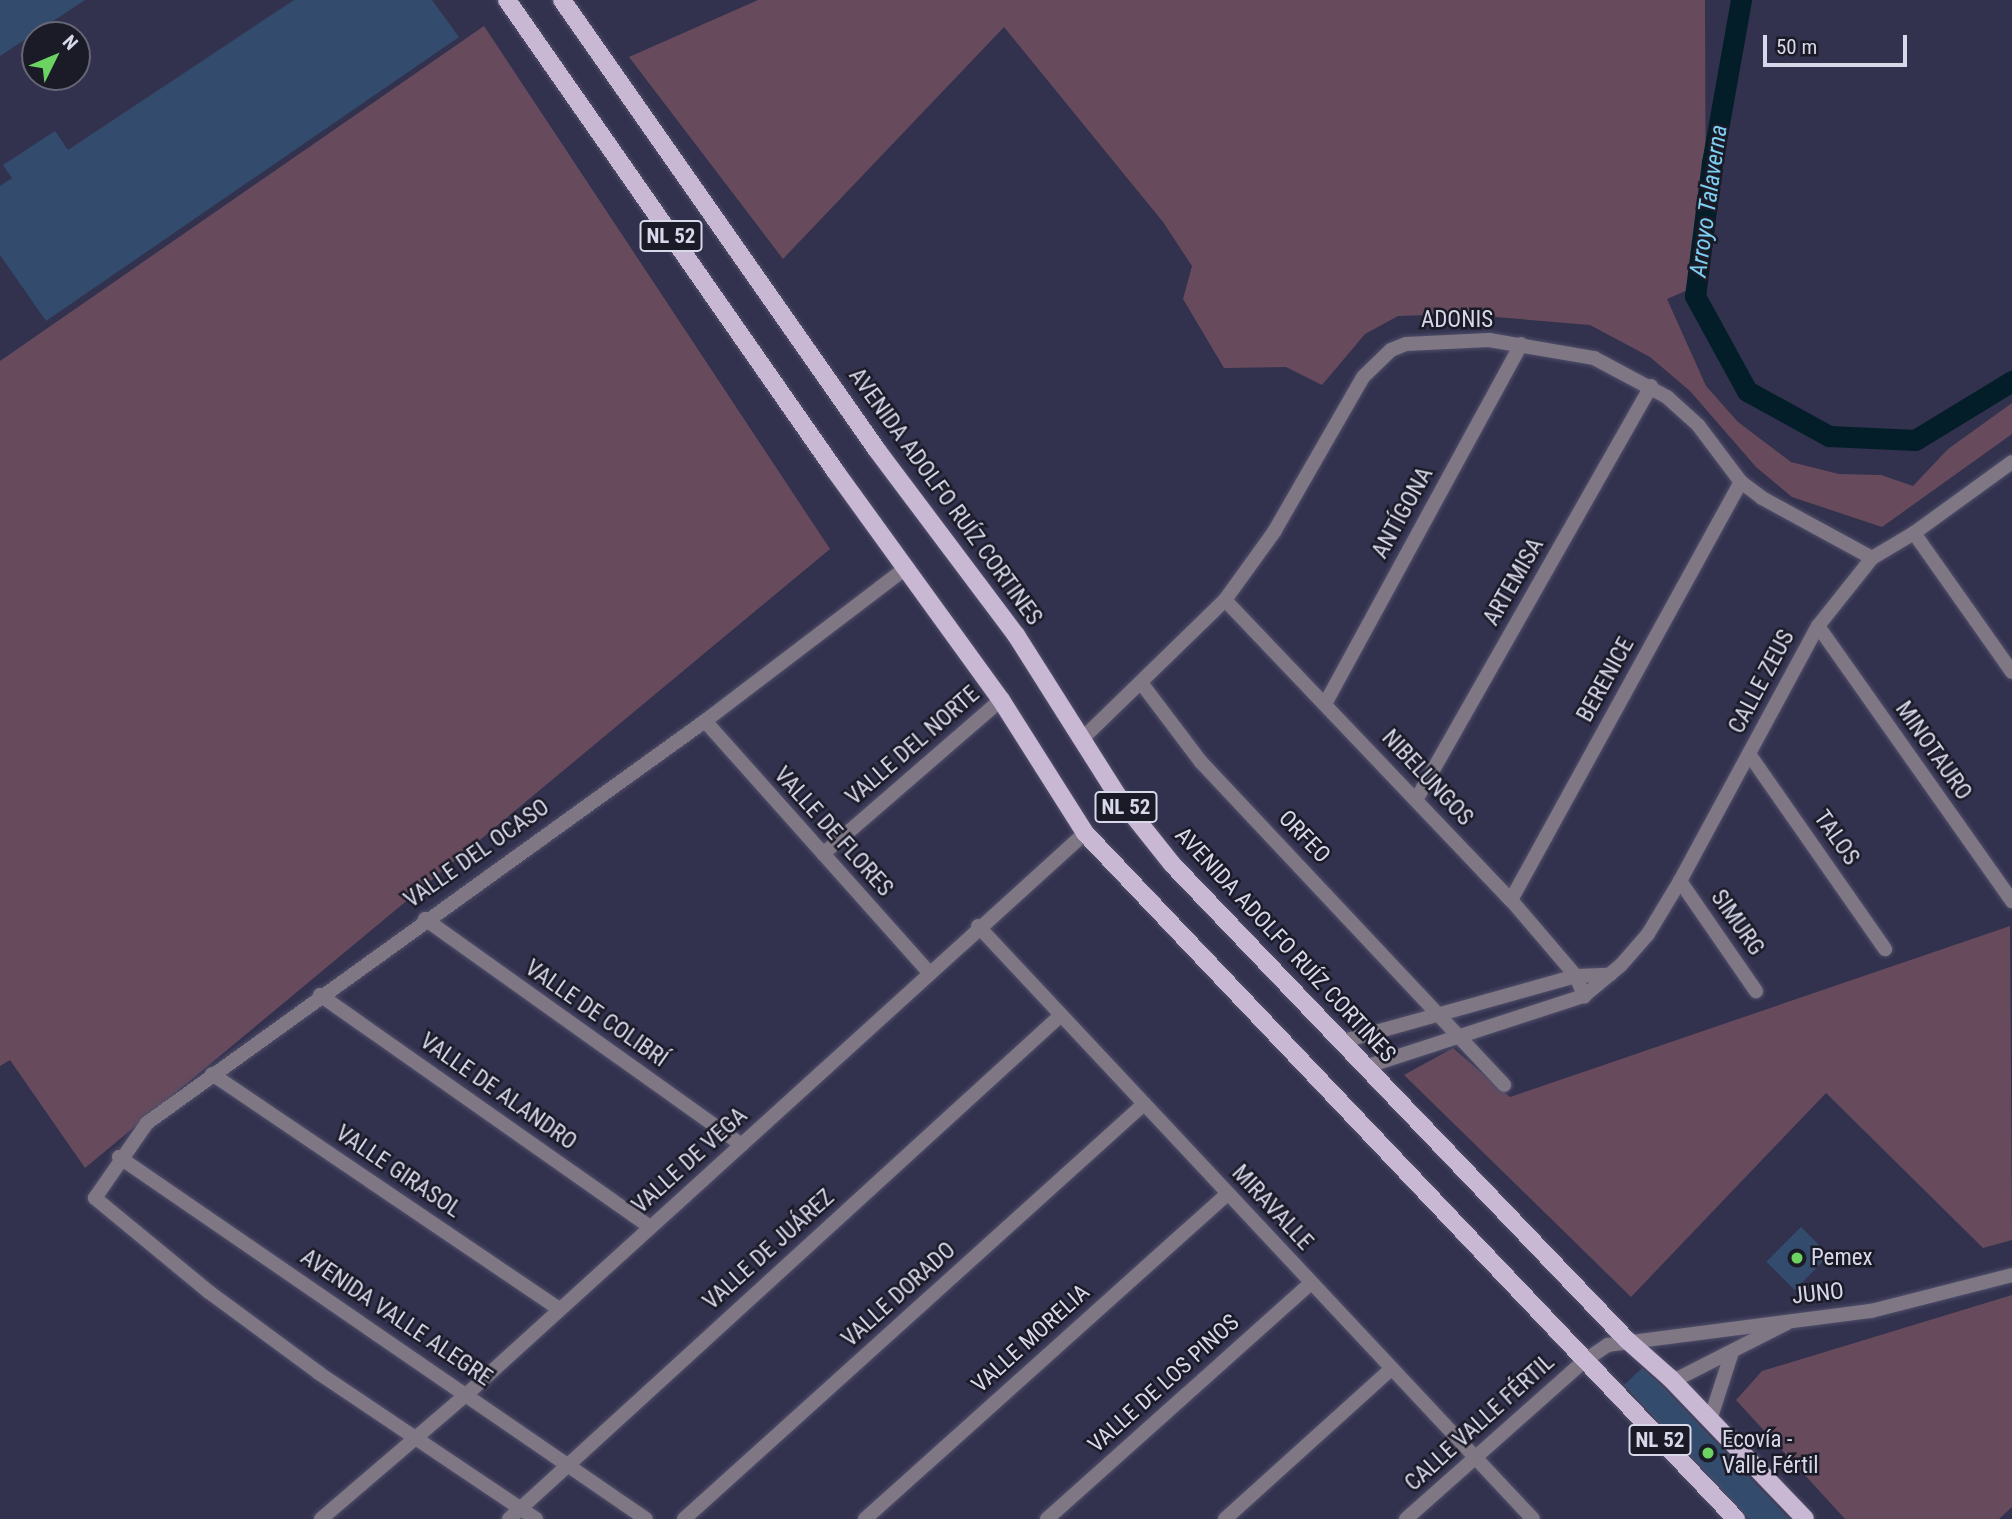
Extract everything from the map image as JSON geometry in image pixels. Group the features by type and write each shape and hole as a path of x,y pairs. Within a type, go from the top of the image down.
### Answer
{"main road":[{"name":"NL 52","path":"507,0 1001,700 1085,832 1736,1519"},
{"name":"AVENIDA ADOLFO RUÍZ CORTINES","path":"562,0 877,450 1016,635 1117,795 1172,864 1627,1340 1673,1381 1805,1519"}],"street":[{"name":"ADONIS","path":"1081,740 1142,684 1225,600 1274,532 1363,377 1375,363 1406,344 1425,340 1521,344 1594,358 1651,386 1698,425 1741,482 1762,498 1872,558"},
{"name":"ANTÍGONA","path":"1325,704 1521,344"},
{"name":"ARTEMISA","path":"1416,800 1651,386"},
{"name":"CALLE ZEUS","path":"1365,1068 1465,1039 1584,996 1610,975 1648,934 1680,881 1818,626 1872,558 1914,533 2012,462"},
{"name":"BERENICE","path":"1511,900 1741,482"},
{"path":"1914,533 2012,672"},
{"name":"VALLE DEL OCASO","path":"416,1438 209,1292 95,1198 119,1157 147,1123 425,919 705,721 907,567"},
{"name":"NIBELUNGOS","path":"1225,600 1511,900 1576,976 1584,996"},
{"name":"MINOTAURO","path":"1818,626 2012,901"},
{"name":"ORFEO","path":"1142,684 1201,762 1441,1013 1504,1085"},
{"name":"VALLE DEL NORTE","path":"822,854 1001,700"},
{"name":"VALLE DE FLORES","path":"705,721 929,972"},
{"name":"TALOS","path":"1749,754 1885,949"},
{"name":"VALLE DE VEGA","path":"321,1519 467,1394 742,1146 978,926 1085,832"},
{"name":"SIMURG","path":"1680,881 1756,991"},
{"name":"VALLE DE COLIBRÍ","path":"425,919 742,1146"},
{"name":"MIRAVALLE","path":"978,926 1533,1519"},
{"path":"1340,1042 1576,976 1610,975"},
{"name":"VALLE DE ALANDRO","path":"320,995 650,1227"},
{"name":"VALLE DE JUÁREZ","path":"509,1519 1060,1015"},
{"name":"VALLE GIRASOL","path":"212,1074 559,1309"},
{"name":"VALLE DORADO","path":"684,1519 1144,1104"},
{"name":"AVENIDA VALLE ALEGRE","path":"119,1157 646,1519"},
{"name":"VALLE MORELIA","path":"865,1519 1227,1194"},
{"name":"JUNO","path":"1584,1361 1608,1345 1627,1340 1871,1311 2012,1275"},
{"name":"VALLE DE LOS PINOS","path":"1047,1519 1311,1283"},
{"path":"1673,1381 1731,1355 1795,1319"},
{"path":"1710,1420 1731,1355"},
{"name":"CALLE VALLE FÉRTIL","path":"1406,1519 1584,1361"},
{"path":"1225,1519 1391,1369"},
{"path":"416,1438 536,1519"}],"shaded area":[{"path":"758,0 1705,0 1706,282 1667,299 1706,386 1738,422 1791,462 1839,474 1881,475 1913,486 1948,449 2012,403 2012,434 1882,527 1792,497 1756,467 1690,391 1650,357 1590,325 1460,314 1398,316 1365,334 1322,385 1286,367 1224,368 1183,299 1192,266 1163,222 1004,27 783,259 629,57"},
{"path":"484,26 830,549 85,1168 10,1060 0,1066 0,361"},
{"path":"2010,926 2012,1240 1983,1248 1826,1093 1631,1297 1404,1075 1453,1048 1510,1097"},
{"path":"2012,1295 2012,1507 1999,1519 1845,1519 1736,1400 1762,1371"}],"building":[{"path":"0,0 85,0 53,21 21,21 21,42 0,56"},
{"path":"294,0 432,0 459,37 46,321 0,255 0,186 12,178 3,165 55,131 68,150"},
{"name":"Pemex","path":"1801,1227 1829,1255 1795,1290 1766,1262"},
{"name":"Ecovía - Valle Fértil","path":"1642,1368 1789,1519 1749,1519 1624,1385"}],"waterway":[{"name":"Arroyo Talaverna","path":"1741,0 1712,162 1695,296 1747,391 1829,436 1915,440 2012,381"}],"place":[{"name":"Pemex","path":"1797,1258"},
{"name":"Ecovía - Valle Fértil","path":"1708,1453"}]}
